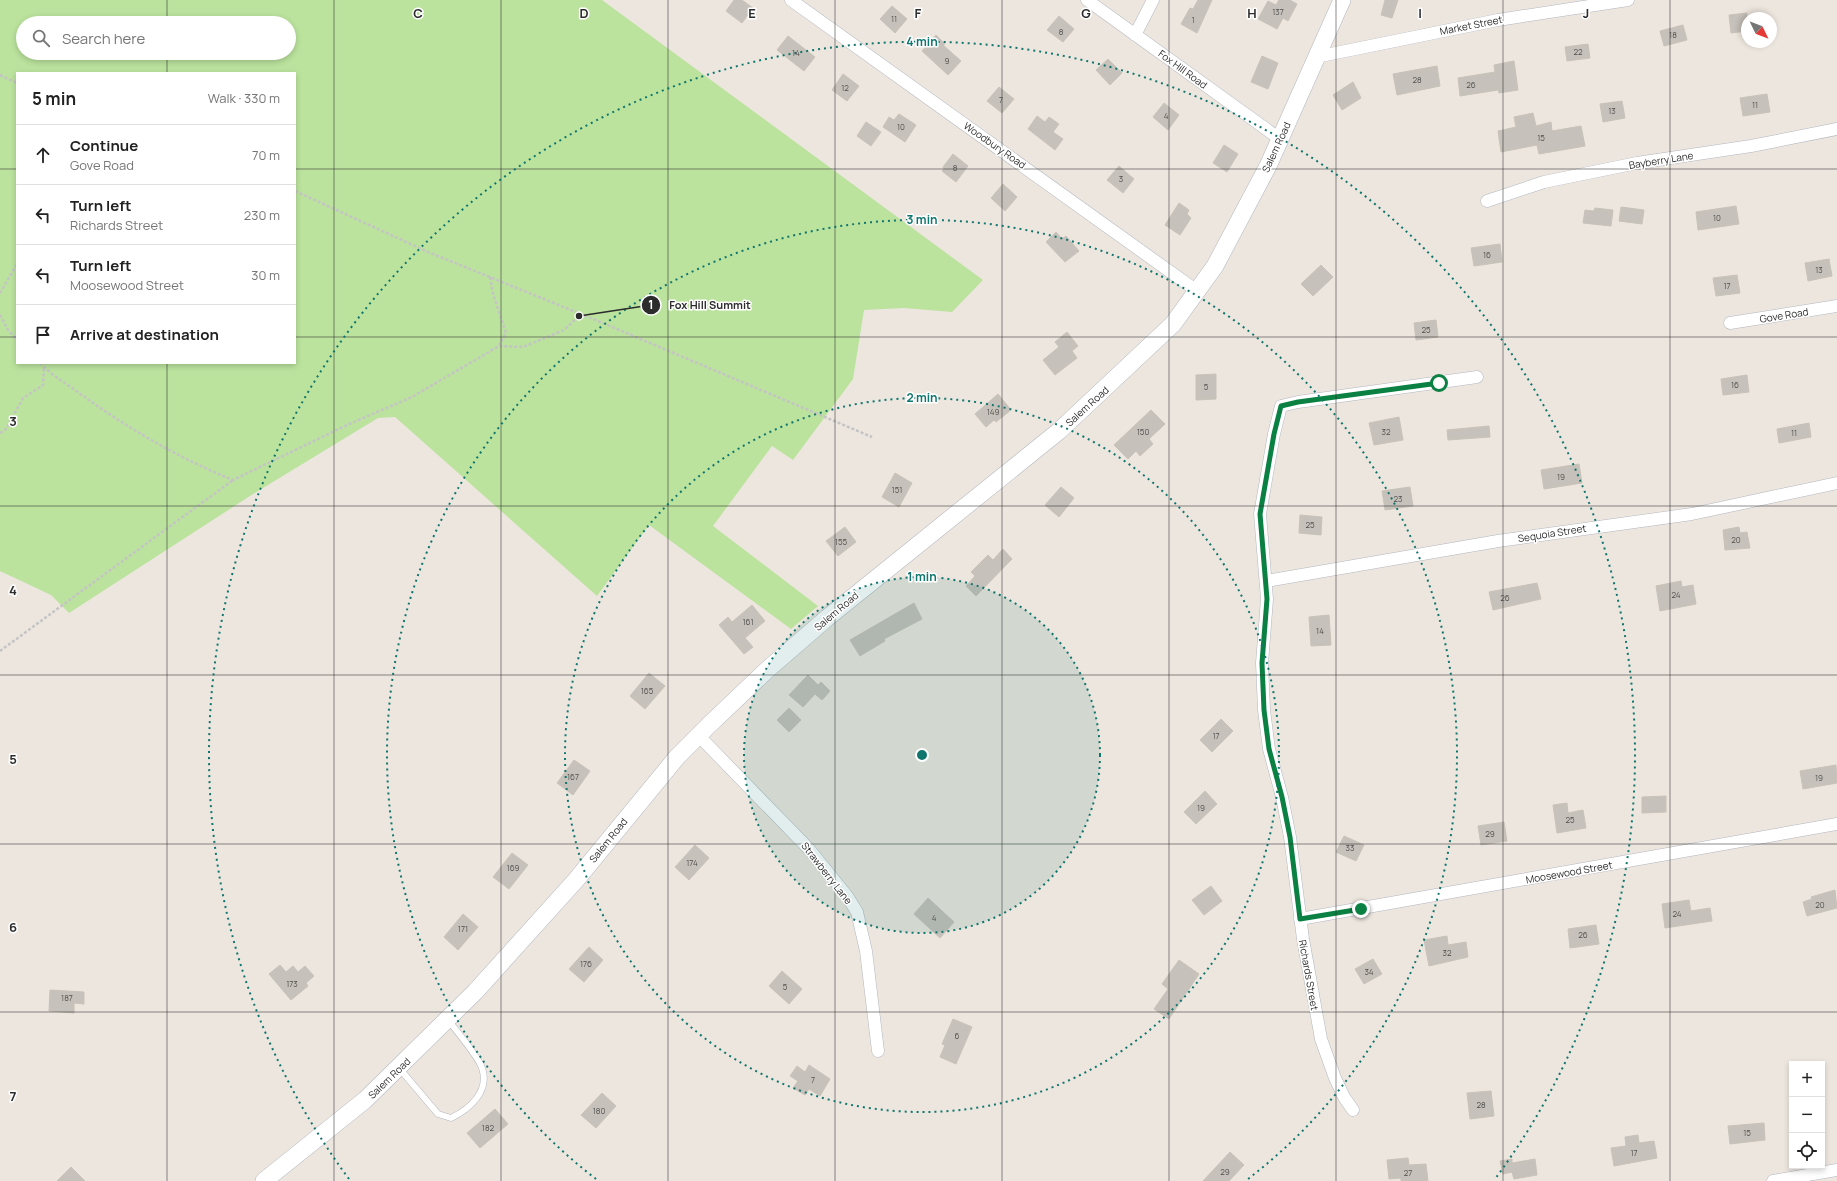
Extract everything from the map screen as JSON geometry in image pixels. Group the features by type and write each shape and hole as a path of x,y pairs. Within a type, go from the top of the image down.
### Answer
{"main road":[{"name":"Salem Road","path":"269,1180 362,1103 475,992 576,880 677,757 698,735 768,669 827,618 1064,426 1173,324 1215,266 1268,166 1342,0"}],"street":[{"name":"Woodbury Road","path":"791,0 1197,291"},
{"name":"Fox Hill Road","path":"1087,0 1280,139"},
{"path":"1135,35 1153,0"},
{"name":"Market Street","path":"1316,57 1498,20 1628,0"},
{"name":"Bayberry Lane","path":"1487,201 1544,182 1636,164 1751,146 1837,129"},
{"name":"Gove Road","path":"1730,323 1837,306"},
{"name":"Richards Street","path":"1353,1110 1344,1097 1335,1078 1321,1039 1300,919 1290,837 1282,797 1269,749 1264,710 1262,663 1267,599 1260,514 1274,434 1281,406 1298,402 1477,377"},
{"name":"Sequoia Street","path":"1266,581 1498,541 1692,514 1837,483"},
{"name":"Strawberry Lane","path":"698,735 810,849 847,896 857,912 866,952 878,1051"},
{"name":"Moosewood Street","path":"1300,919 1837,824"},
{"path":"1773,1181 1837,1170"}],"lane":[{"path":"399,1068 438,1114 451,1118 461,1113 478,1098 485,1084 482,1067 448,1019"}],"path":[{"path":"0,75 16,83"},
{"path":"296,191 428,252 581,314 872,437"},
{"path":"0,293 16,266"},
{"path":"0,651 233,480 347,425 412,397 499,346 506,333 493,294 490,277"},
{"path":"499,346 523,347 564,330 581,314"},
{"path":"0,315 8,330 16,339"},
{"path":"41,364 44,368 90,401 155,443 207,469 233,480"},
{"path":"0,433 6,429 23,398 43,385 44,368"}],"green space":[{"path":"0,0 602,0 983,280 952,312 904,308 864,310 853,379 793,460 772,446 713,526 818,606 791,629 649,525 597,596 395,417 378,418 250,496 69,613 51,595 0,571"}],"building":[{"path":"734,0 742,0 753,8 742,23 726,11"},
{"path":"1198,0 1212,0 1197,33 1181,24 1190,8 1193,9"},
{"path":"1279,0 1290,0 1297,4 1288,21 1283,18 1277,29 1258,19 1268,1 1276,5"},
{"path":"1385,0 1398,0 1392,18 1381,15"},
{"path":"892,6 907,19 895,33 880,19"},
{"path":"1741,14 1741,32 1731,33 1729,15"},
{"path":"1059,16 1074,29 1063,42 1047,30"},
{"path":"1683,25 1687,40 1664,46 1660,31"},
{"path":"936,35 945,44 943,45 961,61 948,75 922,51"},
{"path":"788,36 815,57 804,71 777,50"},
{"path":"1588,44 1590,58 1567,61 1565,47"},
{"path":"1262,56 1278,63 1268,89 1251,82"},
{"path":"1108,59 1122,73 1110,85 1096,70"},
{"path":"1514,61 1518,90 1499,93 1498,90 1460,96 1458,78 1495,72 1494,65"},
{"path":"1437,66 1440,86 1397,95 1393,74"},
{"path":"843,74 859,86 847,101 832,90"},
{"path":"1353,82 1361,98 1342,110 1333,95"},
{"path":"999,87 1014,99 1002,113 987,101"},
{"path":"1767,94 1770,112 1743,116 1740,98"},
{"path":"1622,101 1625,118 1603,122 1600,104"},
{"path":"1164,103 1179,115 1168,130 1153,117"},
{"path":"1533,113 1536,126 1551,122 1552,131 1581,126 1585,146 1539,154 1537,145 1501,152 1498,131 1516,127 1514,117"},
{"path":"899,114 916,125 905,142 883,127 889,117 894,120"},
{"path":"1037,116 1045,122 1049,117 1059,124 1053,132 1063,139 1055,150 1028,129"},
{"path":"866,122 881,132 871,146 857,136"},
{"path":"1224,145 1238,154 1227,172 1213,163"},
{"path":"953,154 968,166 956,182 942,171 944,169 943,167"},
{"path":"1119,166 1134,179 1123,193 1107,180"},
{"path":"1003,184 1017,197 1005,211 991,198"},
{"path":"1179,203 1189,210 1187,214 1191,218 1180,235 1165,225"},
{"path":"1736,206 1739,224 1698,230 1696,212"},
{"path":"1621,207 1644,210 1642,224 1619,221"},
{"path":"1595,208 1613,210 1611,226 1583,223 1585,210 1594,211"},
{"path":"1056,232 1062,239 1066,236 1079,251 1065,262 1046,242"},
{"path":"1500,244 1502,262 1474,266 1471,248"},
{"path":"1829,259 1832,276 1808,281 1805,263"},
{"path":"1321,265 1333,277 1313,296 1301,284"},
{"path":"1737,275 1740,293 1716,296 1713,278"},
{"path":"1436,320 1438,337 1416,340 1414,323"},
{"path":"1067,332 1078,346 1072,351 1077,358 1055,375 1043,360 1059,347 1055,342"},
{"path":"1216,374 1216,399 1196,400 1196,375"},
{"path":"1747,375 1749,392 1723,395 1721,379"},
{"path":"998,394 1011,410 996,422 994,420 986,427 975,414"},
{"path":"1151,410 1165,424 1149,439 1153,444 1140,456 1136,451 1128,459 1114,445"},
{"path":"1399,417 1403,440 1374,445 1369,423"},
{"path":"1809,423 1811,437 1779,443 1777,429"},
{"path":"1489,426 1490,437 1448,440 1447,430"},
{"path":"1579,464 1582,483 1544,489 1541,470"},
{"path":"895,473 912,483 899,507 882,497"},
{"path":"1061,487 1074,498 1059,517 1045,505"},
{"path":"1410,487 1413,506 1385,510 1382,491"},
{"path":"1300,515 1322,517 1321,535 1299,533"},
{"path":"845,527 856,542 838,556 826,541"},
{"path":"1739,527 1740,533 1747,532 1750,548 1725,550 1723,530"},
{"path":"1003,549 1012,559 976,596 966,586 975,576 971,572 988,555 993,560"},
{"path":"1681,581 1682,587 1693,585 1696,604 1660,611 1656,586"},
{"path":"1537,583 1541,599 1493,610 1489,592"},
{"path":"914,603 922,619 884,639 885,641 860,656 850,640"},
{"path":"752,605 765,621 745,638 753,647 744,654 719,625 728,617 732,622"},
{"path":"1329,615 1331,645 1311,646 1309,617"},
{"path":"649,673 665,686 645,709 630,696"},
{"path":"808,675 818,685 821,682 830,691 822,700 815,694 803,707 789,695"},
{"path":"789,708 801,720 789,732 777,720"},
{"path":"1221,719 1233,731 1212,752 1200,740"},
{"path":"574,760 590,771 573,795 557,783"},
{"path":"1836,765 1837,783 1803,789 1800,771"},
{"path":"1205,791 1217,804 1196,824 1184,812"},
{"path":"1666,796 1666,812 1642,813 1642,797"},
{"path":"1567,803 1568,813 1583,810 1586,828 1557,833 1553,805"},
{"path":"1504,822 1507,841 1481,845 1478,826"},
{"path":"1344,836 1364,845 1356,861 1336,852"},
{"path":"695,845 709,858 689,880 675,867"},
{"path":"512,853 528,865 509,889 493,877"},
{"path":"1211,886 1222,901 1204,915 1192,900"},
{"path":"1835,890 1837,908 1807,916 1803,902 1812,899 1811,897"},
{"path":"928,898 954,922 940,938 914,914"},
{"path":"1689,900 1691,911 1710,908 1712,921 1665,928 1662,904"},
{"path":"463,914 478,927 458,950 444,937"},
{"path":"1596,925 1599,944 1570,948 1568,929"},
{"path":"1447,936 1448,945 1466,942 1468,957 1429,966 1424,940"},
{"path":"589,947 603,960 584,982 569,969"},
{"path":"1373,959 1382,974 1364,984 1355,969"},
{"path":"1179,960 1199,974 1169,1019 1154,1009 1168,989 1162,984"},
{"path":"280,965 286,972 293,966 298,972 305,966 314,976 306,983 308,986 291,1000 269,974"},
{"path":"782,971 802,989 789,1004 769,986"},
{"path":"50,990 84,992 84,1004 74,1003 74,1013 49,1011"},
{"path":"953,1019 972,1027 956,1064 940,1057 945,1045 942,1044"},
{"path":"809,1065 830,1079 820,1096 809,1089 805,1095 793,1088 798,1081 790,1076 797,1066 805,1072"},
{"path":"1491,1091 1494,1116 1470,1119 1467,1093"},
{"path":"602,1093 616,1106 596,1128 581,1115"},
{"path":"495,1109 508,1124 480,1148 467,1133"},
{"path":"1764,1123 1765,1140 1730,1144 1728,1126"},
{"path":"1638,1135 1639,1143 1654,1141 1657,1158 1614,1166 1611,1148 1626,1146 1625,1137"},
{"path":"1230,1152 1244,1165 1229,1181 1203,1181"},
{"path":"1408,1158 1409,1165 1426,1164 1428,1181 1401,1181 1401,1178 1389,1179 1387,1160"},
{"path":"1512,1159 1512,1163 1535,1159 1537,1175 1514,1179 1512,1172 1503,1174 1500,1161"},
{"path":"71,1167 85,1181 57,1181"}],"place":[{"name":"Fox Hill Summit","path":"579,316"}],"route":[{"path":"1361,909 1300,919 1290,837 1282,797 1269,749 1264,710 1262,663 1267,599 1260,514 1274,434 1281,406 1298,402 1439,383"}]}
